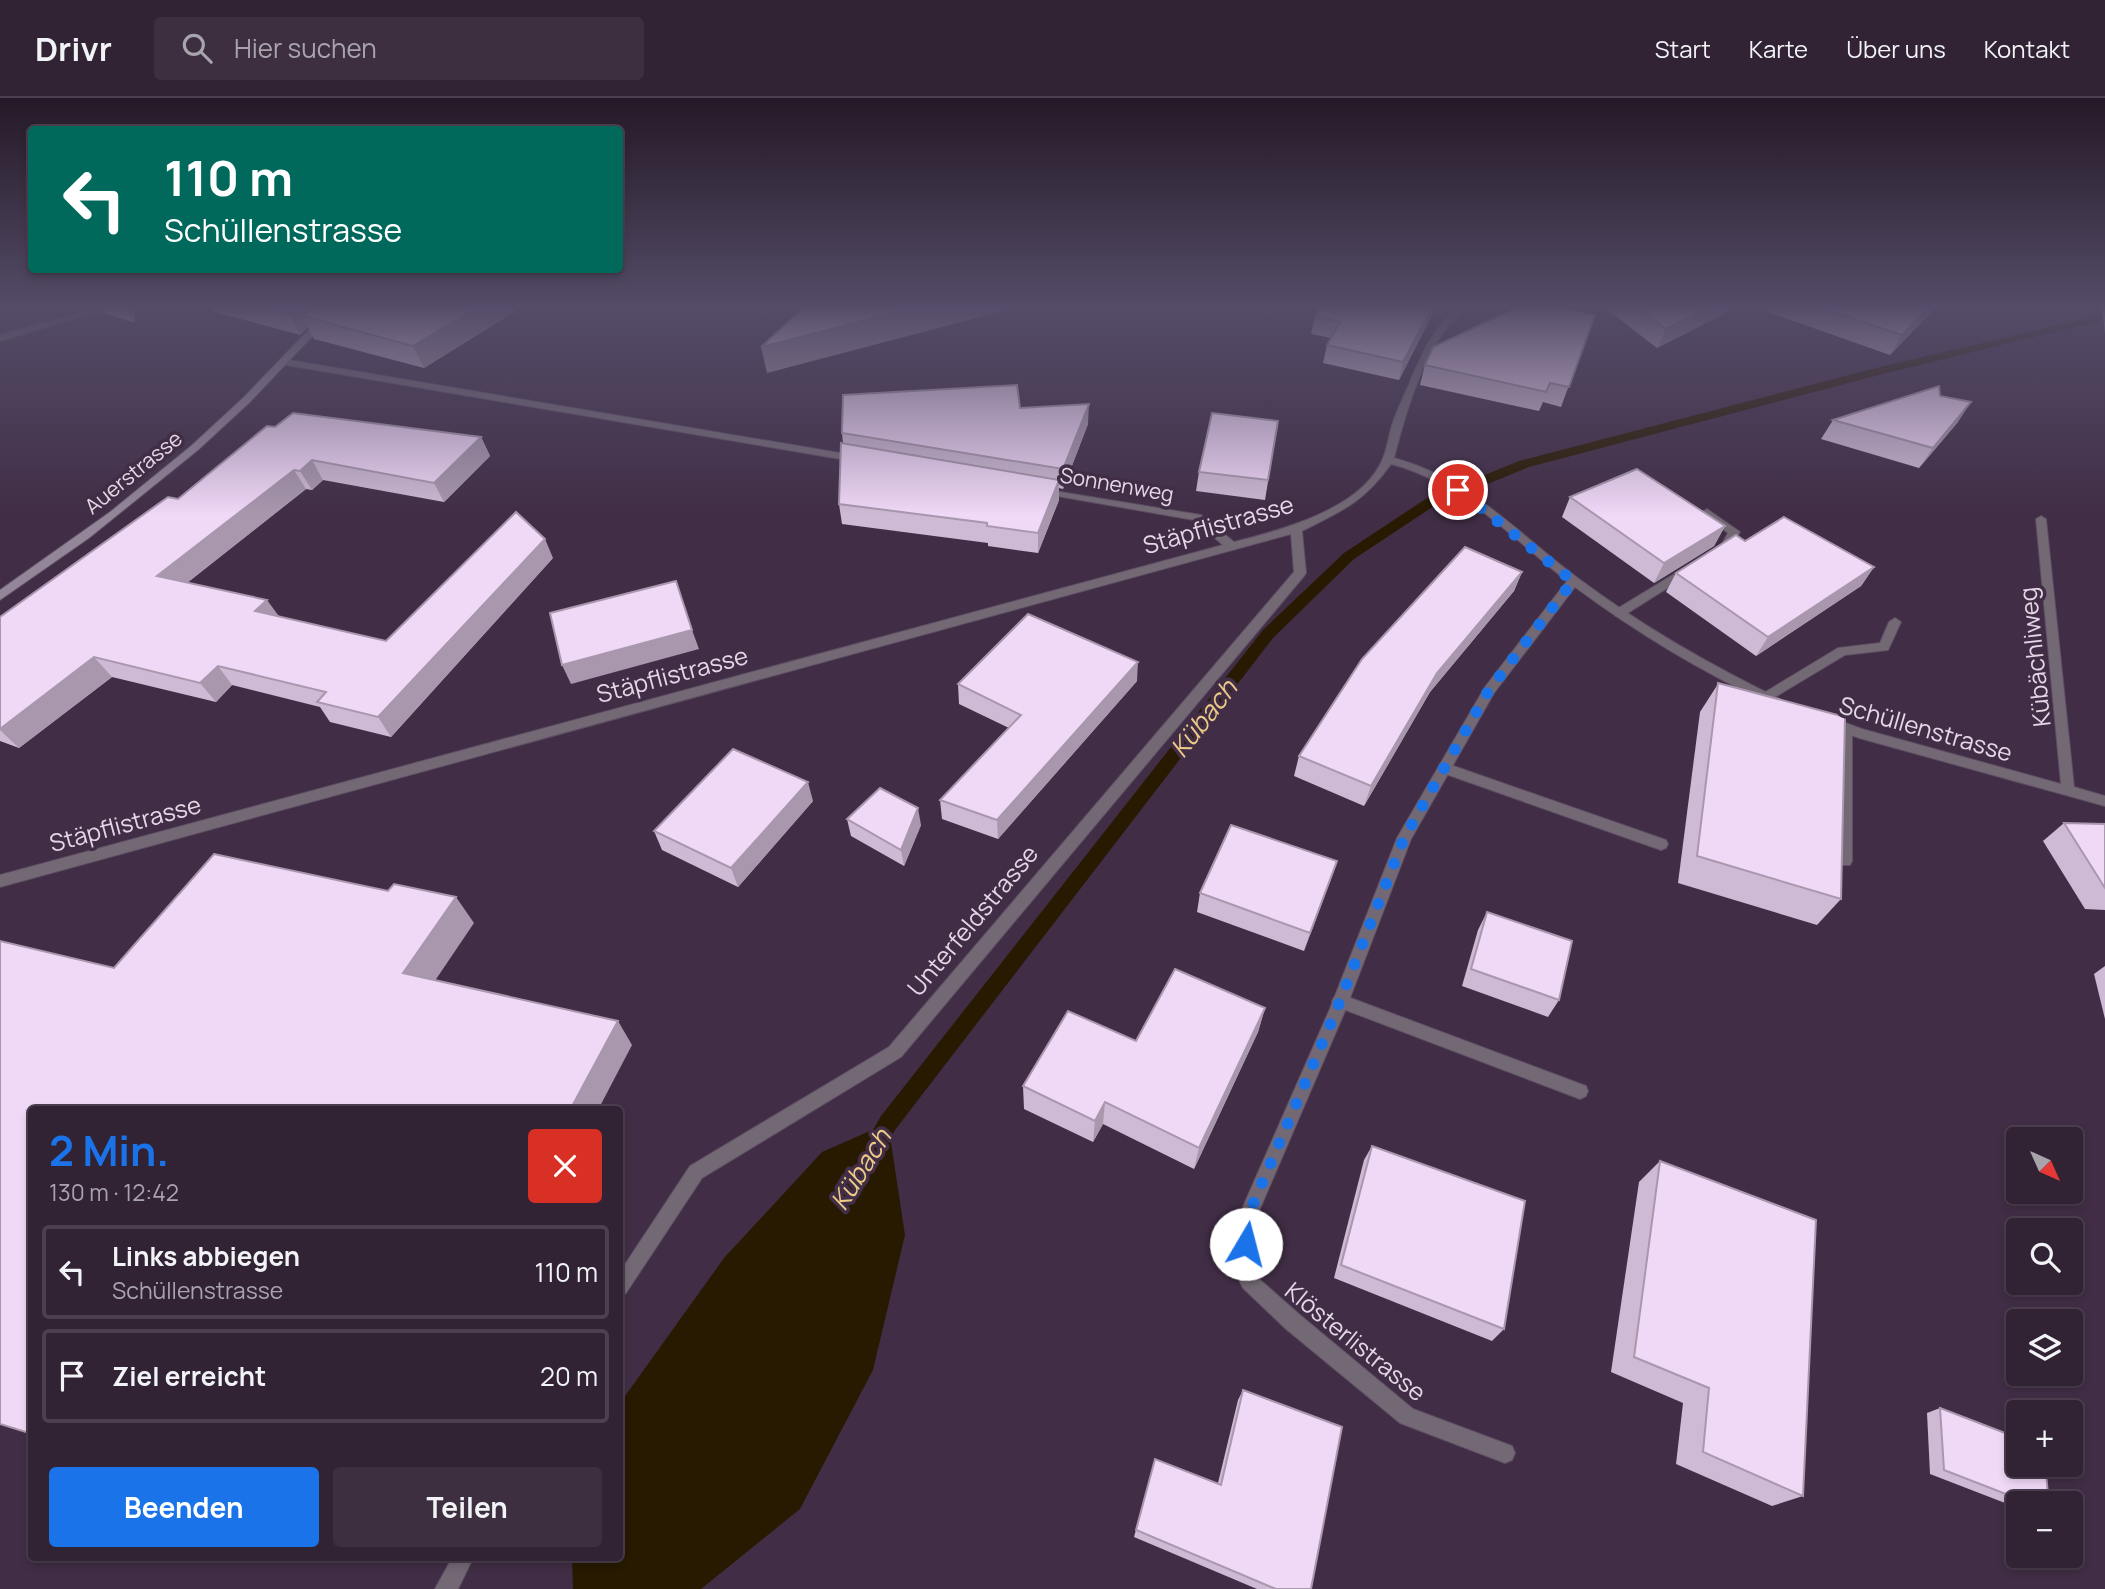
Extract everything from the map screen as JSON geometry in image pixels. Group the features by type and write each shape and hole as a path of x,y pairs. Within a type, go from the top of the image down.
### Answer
{"main road":[{"name":"Auerstrasse","path":"0,596 110,517 167,471 223,423 269,377"}],"street":[{"path":"369,377 866,461"},
{"path":"1417,377 1398,422 1388,460 1413,464 1445,481 1573,581 1733,688 1766,697 1790,708"},
{"name":"Stäpflistrasse","path":"0,881 1296,529 1352,501 1388,460"},
{"name":"Sonnenweg","path":"1032,489 1197,517 1230,545"},
{"path":"1619,613 1726,546 1734,532 1707,512"},
{"name":"Kübächliweg","path":"2041,519 2068,791"},
{"name":"Unterfeldstrasse","path":"623,1282 696,1172 895,1052 1300,573 1296,529"},
{"name":"Klösterlistrasse","path":"1505,1453 1407,1416 1293,1322 1249,1282 1244,1225 1340,1001 1404,838 1489,690 1573,581"},
{"path":"1766,697 1842,652 1884,647 1895,622"},
{"name":"Schüllenstrasse","path":"1813,716 1846,728 2105,801"},
{"path":"1845,861 1840,742 1846,728"},
{"path":"1445,768 1661,844"},
{"path":"1340,1001 1580,1091"},
{"path":"446,1589 461,1561"}],"water":[{"path":"888,1123 905,1235 873,1370 800,1509 701,1589 573,1589 572,1561 623,1561 623,1399 724,1258 822,1152"}],"building":[{"path":"1477,377 1573,377 1569,387 1550,383 1546,392"},
{"path":"1017,385 1020,408 1089,404 1063,469 842,433 843,395"},
{"path":"1939,386 1940,396 1971,402 1933,448 1833,420"},
{"path":"293,413 481,437 434,483 312,460 300,471 294,470 157,576 267,600 255,611 386,641 516,512 545,539 378,717 317,702 326,692 218,666 200,683 94,657 0,729 0,617 168,497 178,499 267,426 275,427"},
{"path":"1212,413 1278,421 1268,480 1199,472"},
{"path":"841,443 1059,480 1038,533 987,526 987,523 839,504"},
{"path":"1637,469 1725,526 1664,563 1570,497"},
{"path":"1784,517 1874,567 1768,637 1676,573 1736,535 1745,541"},
{"path":"1465,547 1522,572 1437,673 1371,786 1299,756 1362,659"},
{"path":"676,581 692,630 562,665 550,613"},
{"path":"1028,614 1138,662 997,820 940,800 1021,715 958,684"},
{"path":"1718,683 1845,717 1841,899 1697,856"},
{"path":"733,749 808,782 731,868 654,831"},
{"path":"880,788 918,808 901,850 847,819"},
{"path":"2064,823 2105,824 2105,888"},
{"path":"1231,825 1337,861 1310,933 1200,893"},
{"path":"214,854 388,891 394,884 456,897 403,973 618,1021 572,1106 28,1106 28,1433 0,1424 0,941 114,968"},
{"path":"1487,912 1572,941 1559,1000 1471,969"},
{"path":"1175,969 1265,1008 1199,1148 1105,1102 1095,1121 1023,1086 1068,1011 1136,1041"},
{"path":"1372,1146 1525,1201 1504,1329 1341,1265"},
{"path":"1660,1161 1816,1220 1803,1496 1703,1452 1709,1388 1634,1357"},
{"path":"1243,1390 1342,1427 1311,1589 1276,1589 1136,1530 1155,1459 1221,1485"},
{"path":"1940,1408 2006,1433 2006,1477 2046,1477 2048,1491 2006,1491 2006,1494 1944,1470"}],"waterway":[{"name":"Kübach","path":"876,1144 888,1123 1268,634 1349,556 1429,503 1524,464 1859,377"}],"route":[{"path":"1246,1244 1244,1225 1336,1011 1404,838 1489,690 1573,581 1458,490"}]}
